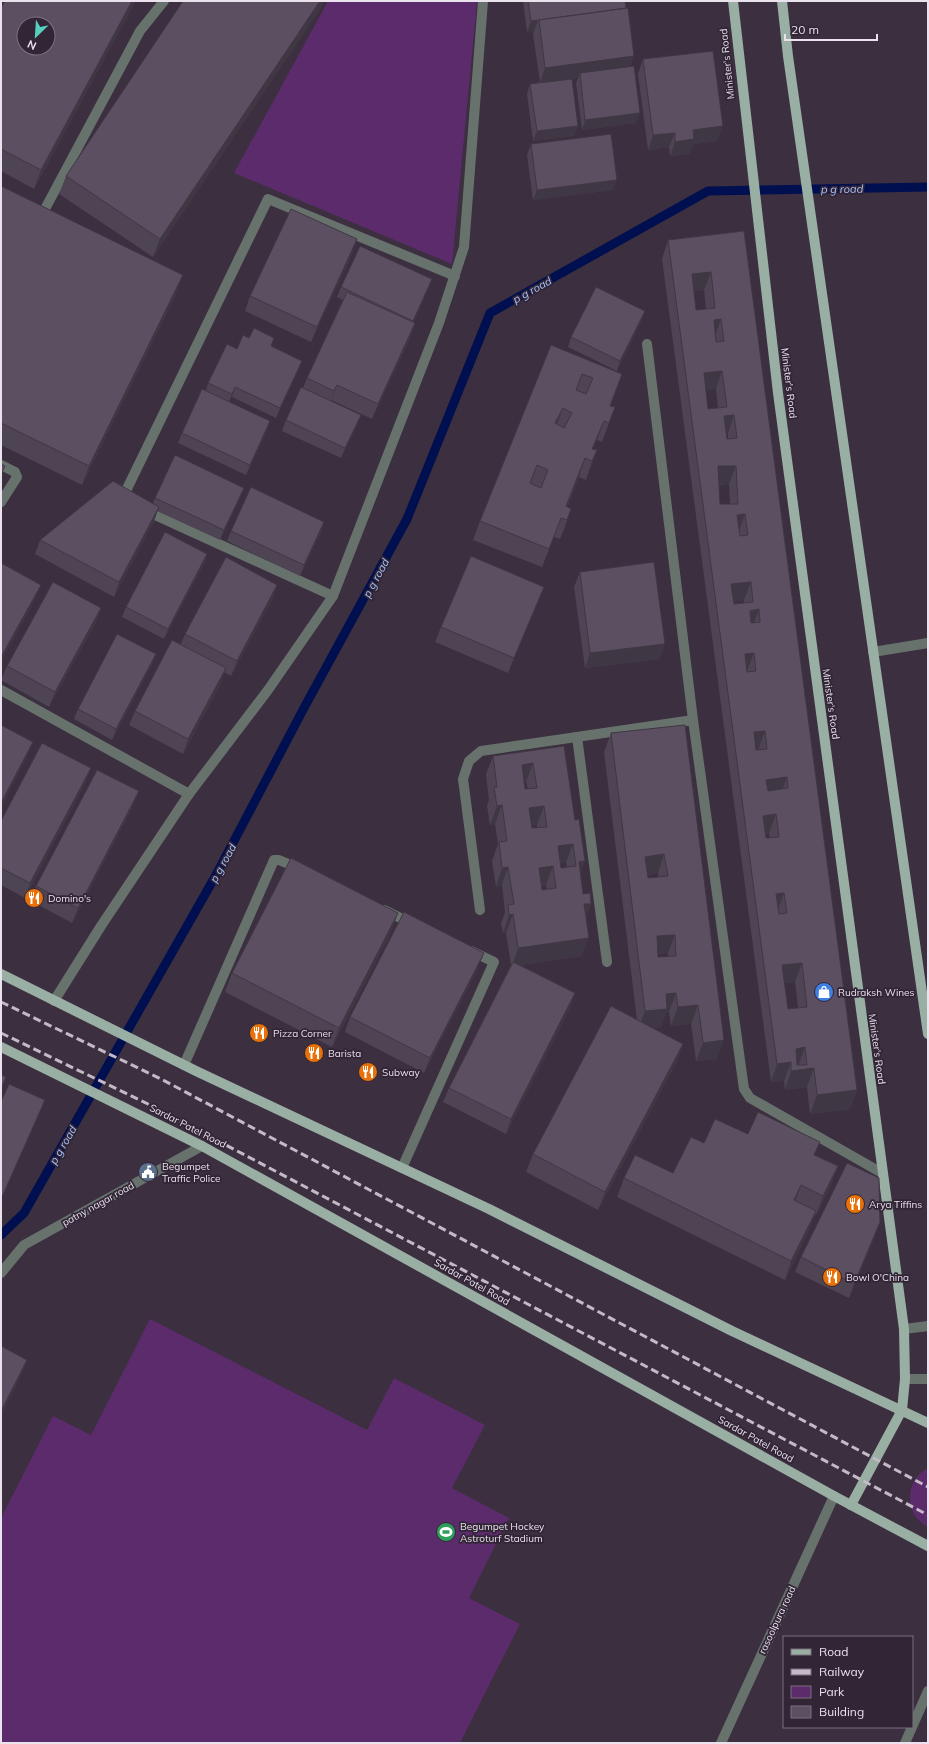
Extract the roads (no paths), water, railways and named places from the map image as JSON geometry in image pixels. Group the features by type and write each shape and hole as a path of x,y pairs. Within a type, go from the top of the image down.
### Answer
{"main road":[{"name":"Minister's Road","path":"733,1 778,393 904,1329 905,1379 902,1410"},
{"path":"782,1 788,56 835,390 928,1034"},
{"path":"1,974 184,1065 489,1209 732,1331 928,1423"},
{"name":"Sardar Patel Road","path":"1,1047 202,1146 834,1496 928,1546"},
{"path":"851,1505 902,1410"}],"street":[{"path":"45,209 140,31 164,1"},
{"path":"54,1001 101,926 189,794 268,690 333,596 436,330 464,247 483,1"},
{"path":"333,596 122,499 268,199 455,276"},
{"path":"647,344 693,720 744,1089 750,1098 882,1173"},
{"path":"1,464 16,472 17,478 1,502"},
{"path":"873,652 928,643"},
{"path":"1,690 189,794"},
{"path":"480,910 463,778 469,762 482,751 693,720"},
{"path":"577,737 607,962"},
{"path":"184,1065 274,860 279,860 308,873"},
{"path":"372,904 422,928"},
{"path":"402,1168 494,962 458,945"},
{"name":"patny nagar road","path":"1,1273 24,1245 202,1146"},
{"path":"904,1329 928,1326"},
{"path":"905,1379 928,1379"},
{"name":"rasoolpura road","path":"721,1743 834,1496"},
{"path":"913,1727 928,1692"},
{"path":"906,1743 912,1728"}],"waterway":[{"name":"p g road","path":"1,1235 24,1213 216,875 305,706 407,519 490,313 708,191 928,187"}],"railway":[{"path":"1,1002 161,1079 928,1487"},
{"path":"1,1033 148,1104 928,1515"}],"place":[{"name":"Domino's","path":"34,898"},
{"name":"Rudraksh Wines","path":"824,992"},
{"name":"Pizza Corner","path":"259,1033"},
{"name":"Barista","path":"314,1053"},
{"name":"Subway","path":"368,1072"},
{"name":"Begumpet Traffic Police","path":"148,1172"},
{"name":"Arya Tiffins","path":"855,1204"},
{"name":"Bowl O'China","path":"832,1277"},
{"name":"Begumpet Hockey Astroturf Stadium","path":"446,1532"}]}
